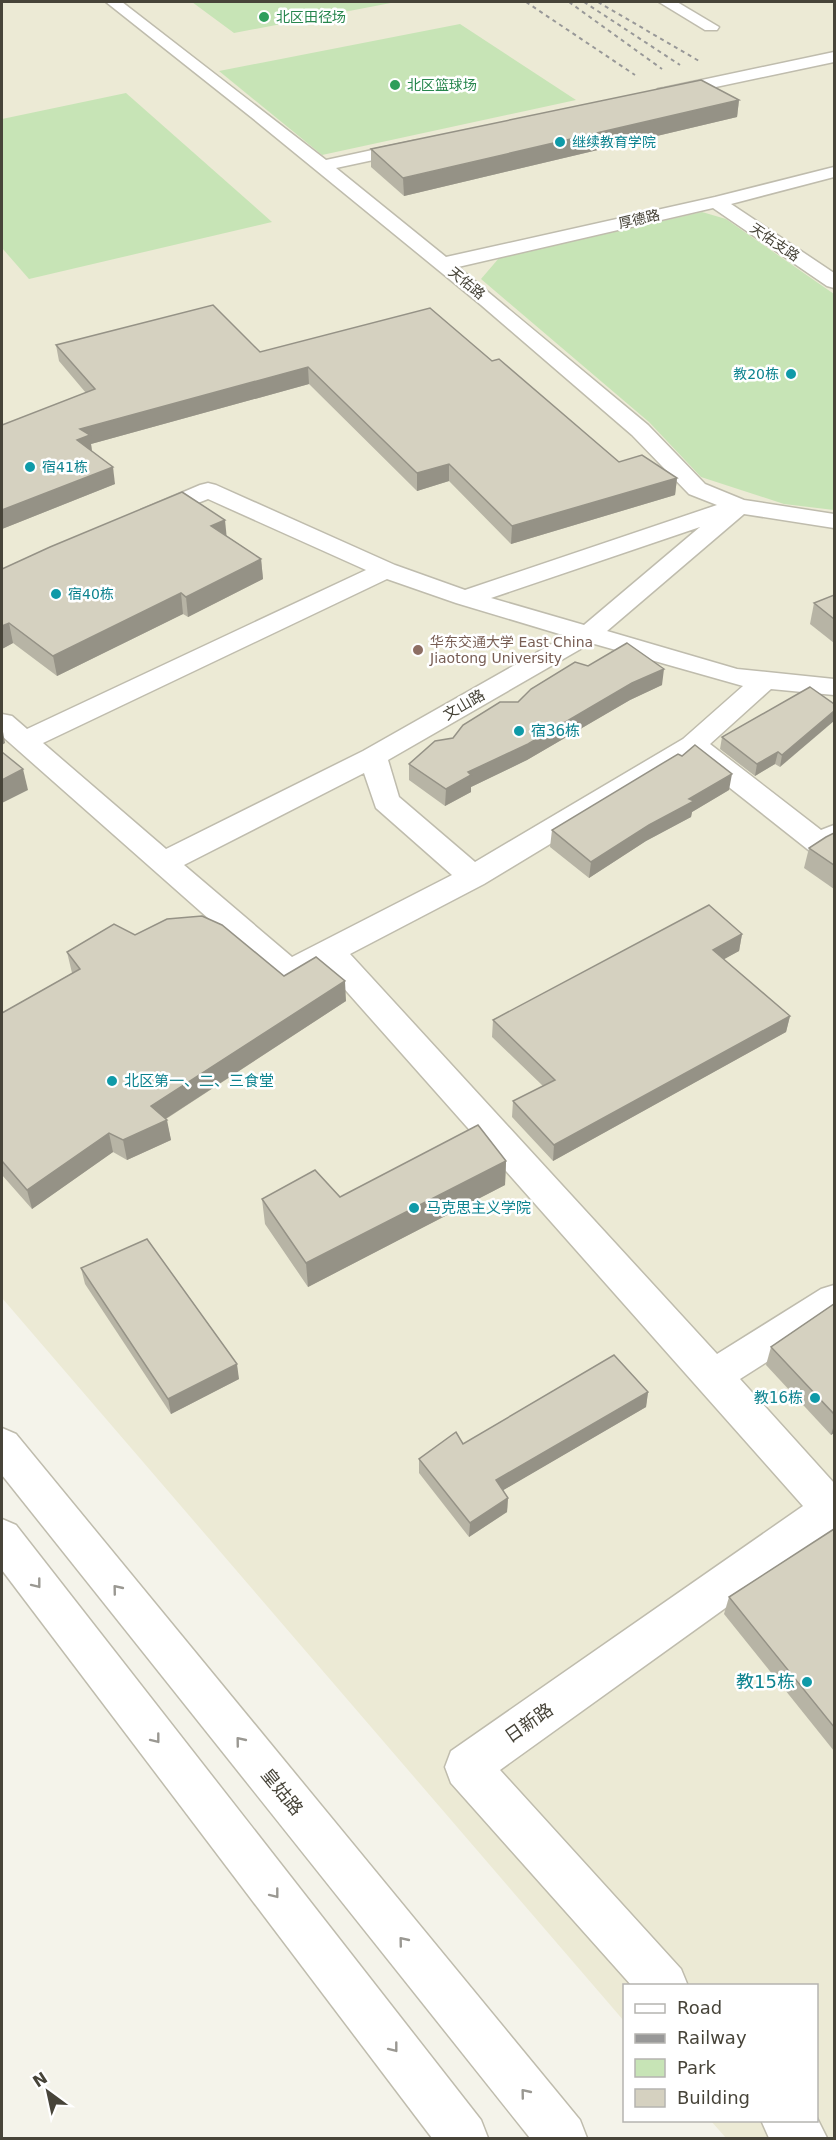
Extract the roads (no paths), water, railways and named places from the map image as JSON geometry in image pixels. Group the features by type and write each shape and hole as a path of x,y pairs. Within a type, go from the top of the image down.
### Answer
{"street":[{"name":"天佑路","path":"113,2 443,264 640,430 697,489 739,506 834,521"},
{"path":"667,2 711,27"},
{"path":"648,96 834,57"},
{"path":"322,166 427,143"},
{"name":"厚德路","path":"443,264 716,202 834,172"},
{"name":"天佑支路","path":"716,202 834,282"},
{"path":"132,522 208,490 387,570 465,598 735,677 834,687"},
{"path":"465,598 739,506"},
{"name":"文山路","path":"163,863 373,757 588,634 739,506"},
{"path":"24,741 387,570"},
{"path":"2,722 289,972 473,877 693,745 765,680"},
{"path":"693,745 821,845 834,836"},
{"path":"373,757 386,801 473,877"},
{"name":"日新路","path":"329,951 833,1508 467,1767 662,1984"},
{"path":"713,1376 834,1300"},
{"name":"皇姑路","path":"2,1446 562,2139"},
{"path":"2,1538 463,2139"},
{"path":"787,2122 802,2139"}],"railway":[{"path":"526,2 635,75"},
{"path":"569,2 662,69"},
{"path":"584,2 680,65"},
{"path":"598,2 699,61"}],"place":[{"name":"北区田径场","path":"264,17"},
{"name":"北区篮球场","path":"395,85"},
{"name":"继续教育学院","path":"560,142"},
{"name":"教20栋","path":"791,374"},
{"name":"宿41栋","path":"30,467"},
{"name":"宿40栋","path":"56,594"},
{"name":"华东交通大学 East China Jiaotong University","path":"418,650"},
{"name":"宿36栋","path":"519,731"},
{"name":"北区第一、二、三食堂","path":"112,1081"},
{"name":"马克思主义学院","path":"414,1208"},
{"name":"教16栋","path":"815,1398"},
{"name":"教15栋","path":"807,1682"}]}
